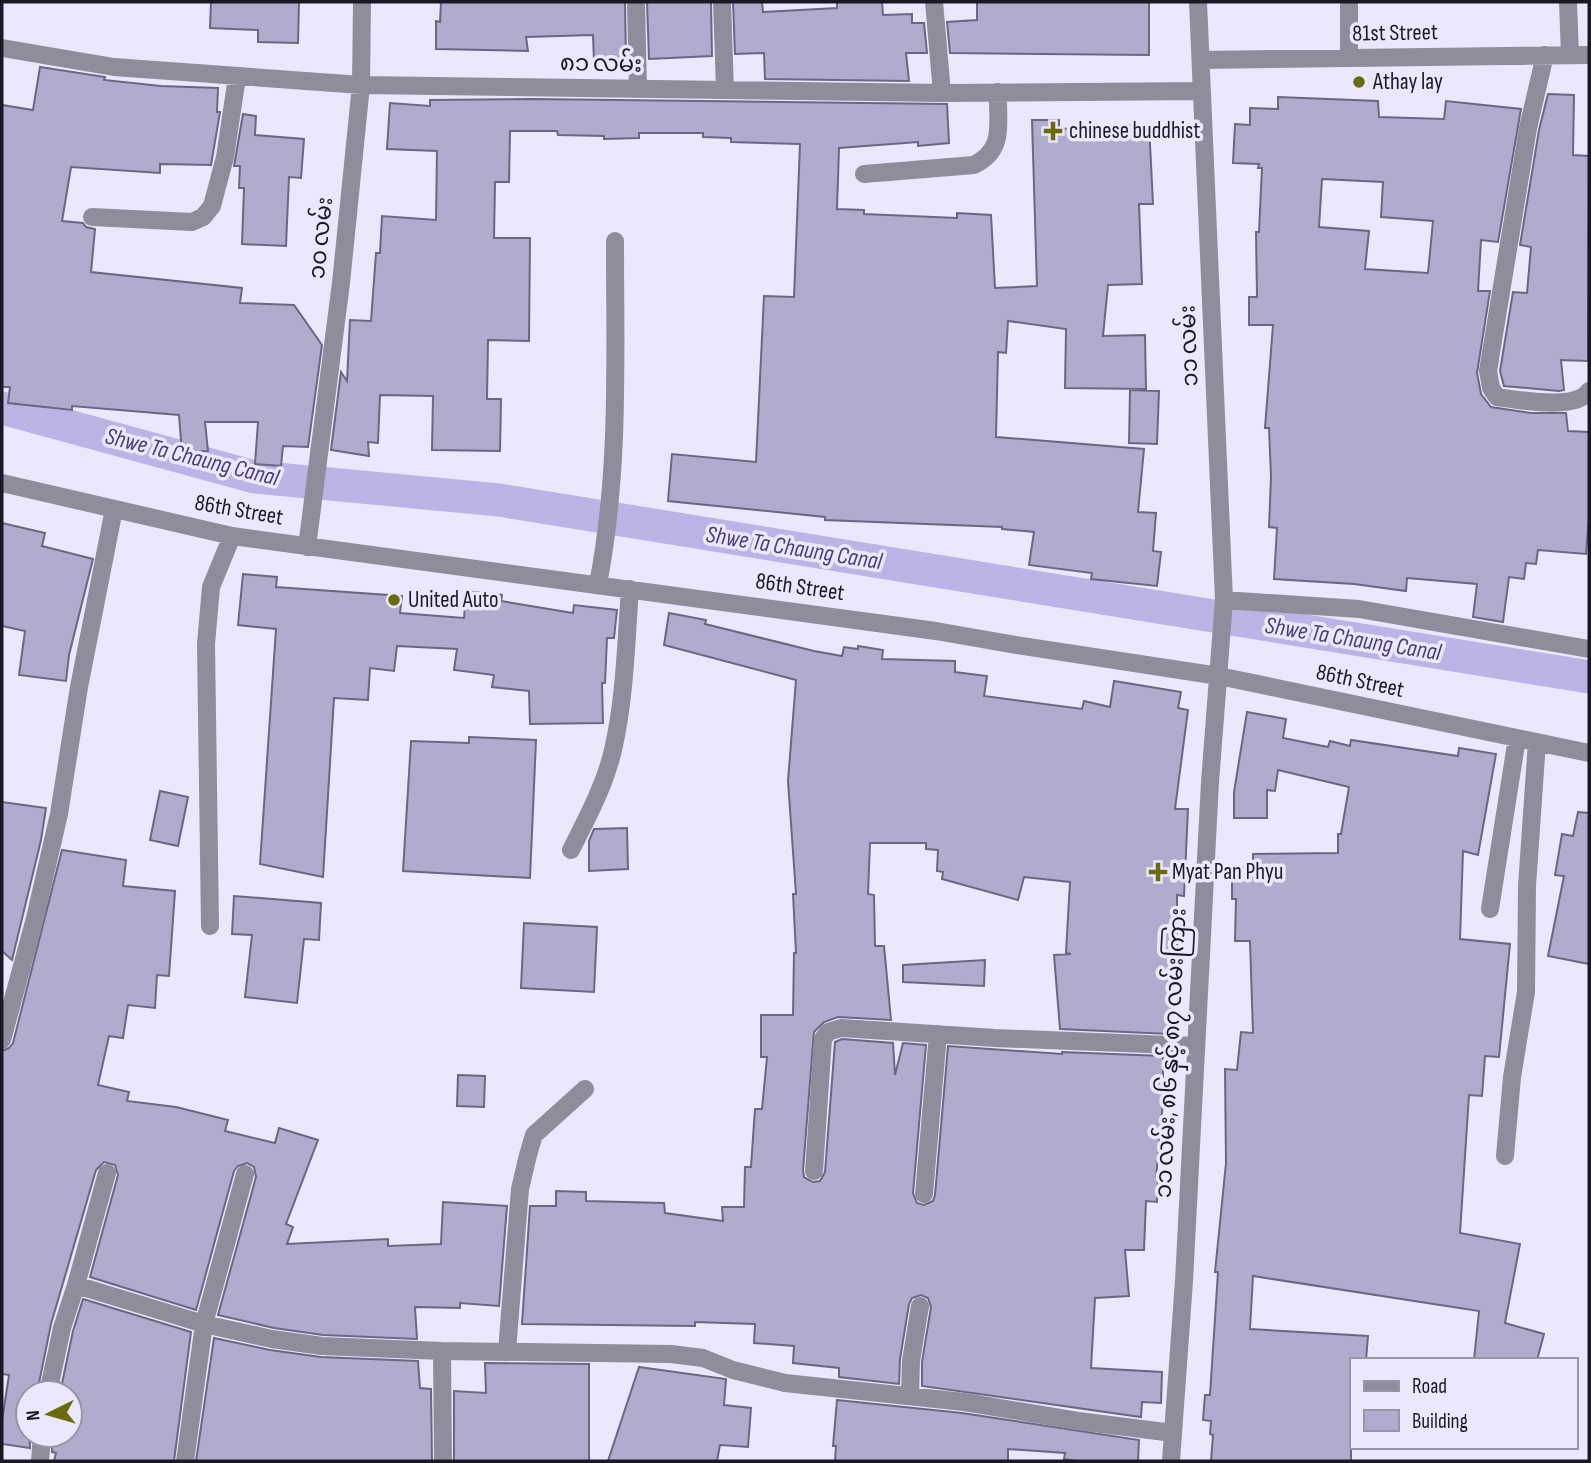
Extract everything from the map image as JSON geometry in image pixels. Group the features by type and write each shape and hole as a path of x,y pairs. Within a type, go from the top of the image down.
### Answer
{"street":[{"name":"၁၀ လမ်း","path":"307,547 341,284 361,85 362,2"},
{"path":"636,2 638,89"},
{"path":"722,2 724,90"},
{"path":"934,2 942,93"},
{"name":"၁၁ လမ်း","path":"1198,2 1224,600 1221,631"},
{"path":"1349,2 1349,58"},
{"path":"1568,2 1570,55"},
{"name":"၈၁ လမ်း","path":"2,48 114,67 361,85 942,93 1202,91"},
{"path":"1545,55 1528,128 1488,371 1491,388 1497,397 1564,403 1586,396 1589,391"},
{"name":"81st Street","path":"1200,60 1589,55"},
{"path":"92,217 192,222 203,217 212,206 225,157 237,77"},
{"path":"864,174 974,165 986,159 997,146 998,93"},
{"path":"598,584 610,509 616,418 615,241"},
{"name":"86th Street","path":"2,482 232,536 936,631 1219,676 1589,753"},
{"path":"2,1040 35,918 59,814 79,688 114,509"},
{"path":"209,926 206,645 211,587 232,536"},
{"path":"570,850 599,793 613,751 622,694 630,589"},
{"path":"1224,600 1359,609 1589,649"},
{"name":"၁၁ လမ်း, ၈၆ နှင့် ၈၇ လမ်းကြား","path":"1173,1433 1221,631"},
{"path":"1490,909 1517,738"},
{"path":"1505,1156 1512,1077 1526,992 1527,886 1537,743"},
{"path":"814,1171 823,1039 828,1032 841,1028 1196,1046"},
{"path":"924,1194 938,1034"},
{"path":"507,1351 520,1189 528,1154 534,1135 585,1089"},
{"path":"51,1379 62,1328 107,1173"},
{"path":"185,1461 204,1324 245,1174"},
{"path":"76,1285 204,1324 272,1339 321,1346 442,1351 671,1354 703,1358 733,1370 785,1383 964,1402 1173,1433 1171,1461"},
{"path":"910,1396 911,1361 920,1306"},
{"path":"442,1351 443,1461"}],"building":[{"path":"211,2 299,2 298,43 258,42 258,30 210,28"},
{"path":"441,2 625,2 626,61 594,62 593,35 526,37 528,51 436,49 436,21 440,22"},
{"path":"647,2 711,2 712,56 649,59"},
{"path":"733,2 762,2 763,12 837,8 837,2 882,2 883,15 912,14 912,23 924,23 927,53 906,53 909,81 765,79 764,53 735,54"},
{"path":"977,2 1149,2 1149,55 950,53 947,22 977,20"},
{"path":"40,67 105,77 104,80 218,88 217,112 220,112 211,165 160,164 160,173 71,167 62,221 83,223 86,227 95,229 91,272 242,288 240,303 294,305 322,345 308,447 283,446 281,466 255,464 258,422 205,422 208,451 182,453 179,415 72,406 72,410 8,403 10,387 2,387 2,105 33,110"},
{"path":"1548,94 1574,95 1573,155 1589,156 1588,361 1561,360 1564,390 1559,391 1504,386 1500,371 1513,292 1527,293 1531,247 1520,245 1539,130"},
{"path":"1278,97 1378,101 1379,117 1444,119 1446,101 1521,109 1498,242 1481,240 1478,291 1490,291 1477,373 1481,394 1491,407 1531,413 1566,413 1568,431 1589,432 1589,516 1586,554 1538,550 1536,564 1526,563 1524,579 1509,577 1503,622 1473,617 1477,584 1407,578 1406,591 1354,584 1274,579 1277,528 1269,527 1271,477 1269,428 1265,428 1273,325 1249,325 1249,297 1257,297 1256,232 1259,232 1262,168 1258,168 1259,164 1233,163 1235,124 1250,125 1250,108 1278,109","holes":["1322,179 1383,182 1381,217 1433,221 1428,273 1365,269 1369,231 1319,227"]},
{"path":"430,100 947,104 949,143 918,146 918,142 839,148 837,209 864,210 864,214 957,218 957,213 991,215 995,288 1037,286 1032,120 1059,120 1059,129 1149,124 1153,204 1139,204 1142,284 1108,285 1103,336 1145,335 1146,389 1065,388 1066,329 1008,321 1006,353 998,352 996,437 1144,449 1138,512 1156,513 1153,551 1161,552 1157,586 1091,579 1092,573 1029,565 1034,532 1002,527 825,520 825,517 668,501 672,454 756,462 764,296 794,297 800,144 731,142 731,138 703,137 703,133 639,133 639,138 604,139 604,136 558,135 557,131 510,131 509,182 495,182 494,238 530,238 529,341 488,340 487,399 501,399 500,451 432,450 433,396 380,395 378,443 368,442 369,456 331,450 341,372 347,381 350,320 371,321 376,253 380,253 382,216 436,220 437,151 387,149 390,103 430,106"},
{"path":"243,114 256,116 255,135 304,139 301,178 289,177 286,246 242,244 244,188 239,188 240,166 234,166"},
{"path":"1130,390 1159,391 1157,444 1129,443"},
{"path":"2,523 45,533 42,546 93,559 69,655 66,681 19,675 25,631 2,626"},
{"path":"243,574 277,577 276,587 402,596 400,613 464,618 466,591 502,595 501,601 573,613 574,605 617,610 614,638 607,638 605,683 602,683 603,723 530,724 529,691 492,687 494,675 454,670 457,649 397,646 394,671 370,668 368,700 334,698 323,877 260,864 276,629 238,625"},
{"path":"669,613 706,620 705,624 842,656 844,647 858,649 858,646 883,650 882,659 955,661 955,672 987,676 984,696 1082,709 1084,701 1110,707 1114,681 1181,692 1178,708 1188,710 1175,809 1188,809 1184,896 1177,895 1177,984 1172,984 1170,1034 1060,1029 1054,955 1071,954 1066,953 1070,882 1024,877 1018,900 942,879 943,872 937,871 938,850 926,849 926,843 870,843 868,894 874,895 875,946 884,946 891,1020 838,1017 824,1022 814,1032 803,1170 804,1177 813,1182 820,1181 825,1172 835,1042 842,1039 893,1043 895,1075 903,1043 926,1045 913,1193 917,1203 924,1205 933,1201 935,1195 948,1046 1062,1054 1163,1056 1157,1202 1146,1201 1144,1250 1125,1250 1129,1296 1095,1298 1091,1368 1162,1372 1161,1403 1142,1402 1141,1417 922,1386 922,1362 931,1307 928,1298 921,1295 912,1298 909,1304 900,1359 899,1384 839,1377 839,1368 793,1363 794,1346 754,1343 755,1324 522,1324 530,1206 556,1206 556,1191 586,1192 586,1201 664,1203 665,1213 723,1221 722,1207 744,1207 745,1167 751,1167 755,1109 762,1109 767,1057 761,1057 761,1015 793,1015 796,953 793,894 796,894 788,781 796,680 664,645"},
{"path":"1247,712 1286,719 1283,738 1328,747 1330,741 1350,746 1351,740 1458,756 1459,748 1496,754 1478,855 1463,851 1460,939 1510,944 1499,1057 1485,1056 1482,1096 1469,1095 1460,1233 1520,1244 1505,1323 1544,1334 1538,1358 1474,1358 1479,1311 1253,1276 1250,1329 1368,1336 1366,1358 1350,1358 1351,1461 1211,1461 1211,1421 1203,1420 1205,1395 1210,1395 1218,1272 1215,1272 1226,1163 1225,1069 1237,1070 1241,1032 1253,1033 1250,941 1235,941 1236,899 1232,899 1232,867 1253,867 1253,854 1338,853 1338,834 1341,834 1349,787 1278,770 1275,791 1267,790 1267,818 1234,818 1234,792"},
{"path":"469,737 536,740 530,878 403,871 411,741 469,743"},
{"path":"160,791 188,797 178,846 150,840"},
{"path":"2,802 46,808 41,840 12,960 2,951"},
{"path":"1578,812 1589,813 1589,964 1548,956 1564,876 1555,875 1562,834 1573,836"},
{"path":"627,828 628,869 589,871 589,841 594,829"},
{"path":"62,850 126,860 123,886 175,891 169,976 157,975 155,1008 128,1005 123,1038 109,1036 98,1085 129,1092 127,1101 176,1107 228,1120 225,1131 275,1143 279,1128 318,1140 286,1224 293,1227 287,1244 388,1239 388,1246 441,1244 443,1202 507,1206 499,1306 460,1303 460,1308 415,1307 417,1339 323,1335 274,1328 218,1315 256,1177 254,1167 247,1163 238,1166 234,1171 196,1310 90,1277 118,1175 115,1165 104,1162 96,1170 51,1324 40,1379 14,1379 14,1446 2,1444 2,1421 9,1375 2,1374 2,1051 13,1043"},
{"path":"234,896 321,903 319,940 304,939 297,1003 245,997 252,935 232,934"},
{"path":"524,923 597,927 594,992 521,988"},
{"path":"985,960 984,986 903,982 903,965"},
{"path":"458,1075 485,1076 484,1107 457,1106"},
{"path":"83,1299 191,1332 174,1461 54,1461 56,1453 52,1452 52,1449 84,1449 84,1379 63,1379"},
{"path":"214,1338 321,1357 418,1361 420,1388 431,1389 432,1461 196,1461"},
{"path":"485,1363 589,1364 589,1461 454,1461 454,1391 486,1393"},
{"path":"639,1367 726,1379 724,1405 751,1408 748,1447 720,1445 717,1461 608,1461"},
{"path":"837,1400 962,1413 1139,1440 1138,1461 1077,1461 1064,1459 1065,1453 1008,1449 1008,1461 835,1461 836,1446 833,1446"}],"waterway":[{"name":"Shwe Ta Chaung Canal","path":"2,408 255,477 499,500 1589,677"}],"place":[{"name":"Athay lay","path":"1359,82"},
{"name":"chinese buddhist","path":"1053,131"},
{"name":"United Auto","path":"394,600"},
{"name":"Myat Pan Phyu","path":"1158,872"}]}
